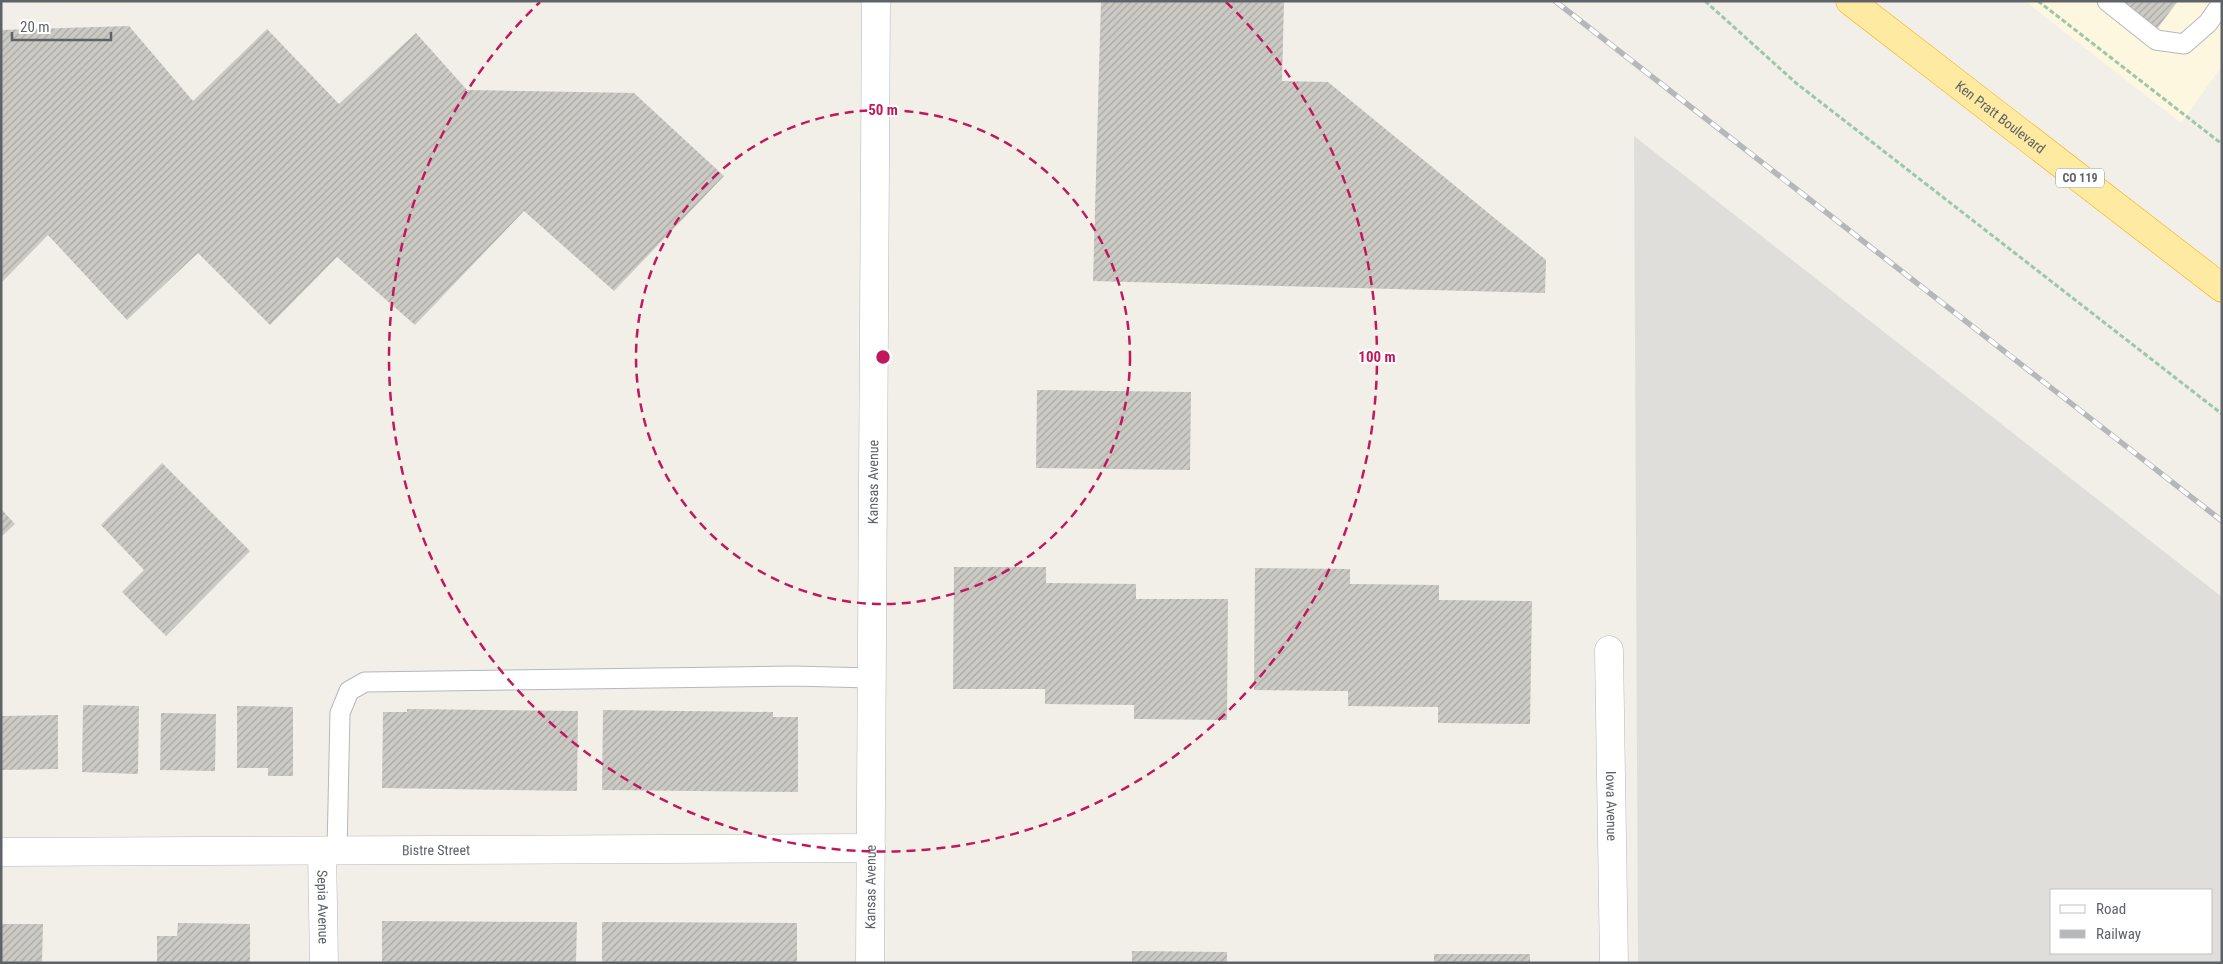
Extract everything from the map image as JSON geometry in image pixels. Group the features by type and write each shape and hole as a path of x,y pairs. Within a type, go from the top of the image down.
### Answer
{"highway":[{"name":"Ken Pratt Boulevard","path":"1850,1 2222,288"}],"street":[{"name":"Kansas Avenue","path":"870,963 876,1"},
{"name":"Iowa Avenue","path":"1609,650 1614,963"},
{"name":"Bistre Street","path":"1,852 871,848"},
{"name":"Sepia Avenue","path":"324,963 330,851"}],"lane":[{"path":"2107,1 2156,40 2184,44 2208,23 2222,3"},
{"path":"330,851 340,713 349,691 365,682 793,676 872,678"}],"path":[{"path":"1705,1 1796,83 2222,414"},
{"path":"2038,1 2222,144"}],"shaded area":[{"path":"2025,1 2222,1 2222,66 2181,123"},
{"path":"1634,136 2222,597 2222,963 1638,963"}],"building":[{"path":"1101,1 1284,1 1282,81 1328,82 1546,260 1545,293 1093,281"},
{"path":"2121,1 2178,1 2157,29"},
{"path":"129,26 193,101 267,29 339,104 416,33 467,90 634,93 724,176 614,291 524,211 415,325 337,257 270,325 198,253 127,320 48,235 1,283 1,30"},
{"path":"1037,390 1191,392 1190,470 1036,468"},
{"path":"162,463 250,551 166,636 122,592 144,570 101,525"},
{"path":"1,509 15,524 1,537"},
{"path":"954,567 1046,567 1046,583 1136,584 1136,599 1228,599 1227,720 1134,719 1134,705 1045,704 1045,689 953,689"},
{"path":"1255,568 1350,569 1350,584 1439,585 1439,600 1532,601 1530,724 1438,723 1438,707 1348,706 1348,691 1254,690"},
{"path":"83,705 139,706 138,774 82,772"},
{"path":"237,706 293,707 293,776 268,776 268,768 237,768"},
{"path":"407,709 578,711 577,791 382,788 383,712 407,712"},
{"path":"603,710 773,712 773,717 798,717 798,792 602,790"},
{"path":"161,713 216,714 215,771 160,770"},
{"path":"58,715 58,769 2,770 2,716"},
{"path":"382,921 577,922 576,963 382,963"},
{"path":"602,922 797,923 797,963 602,963"},
{"path":"178,923 250,924 250,963 157,963 157,936 177,936"},
{"path":"1,924 43,924 42,963 1,963"},
{"path":"1132,951 1227,952 1227,963 1132,963"},
{"path":"1434,954 1530,954 1530,963 1434,963"}],"railway":[{"path":"1555,1 2222,521"}]}
